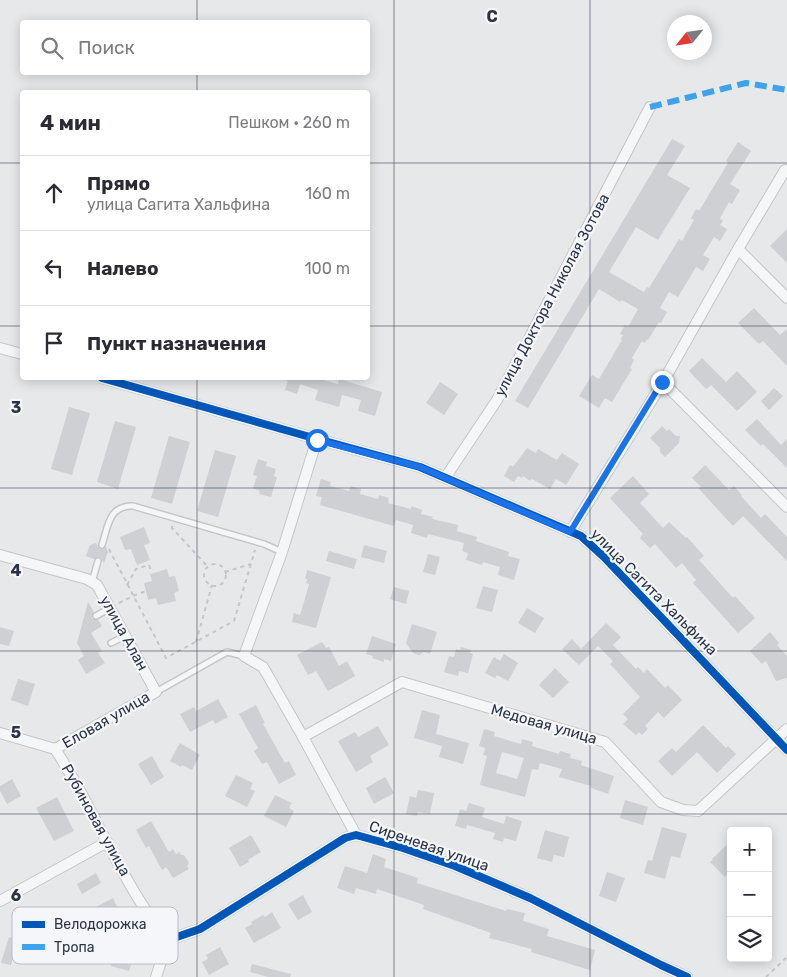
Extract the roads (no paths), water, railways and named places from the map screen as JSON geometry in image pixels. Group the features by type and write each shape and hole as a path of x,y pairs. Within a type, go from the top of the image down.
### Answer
{"street":[{"name":"улица Доктора Николая Зотова","path":"445,478 497,400 650,107"},
{"path":"570,532 662,382 785,170"},
{"path":"738,249 787,298"},
{"path":"0,348 20,353"},
{"name":"улица Сагита Хальфина","path":"109,380 317,440 420,467 582,536 787,750"},
{"path":"662,382 787,507"},
{"path":"317,440 282,552 244,656 263,667 356,835"},
{"name":"улица Алан","path":"0,555 97,585 156,692"},
{"name":"Медовая улица","path":"303,737 402,682 605,742 661,802 683,810 698,811 777,739"},
{"name":"Еловая улица","path":"55,749 156,692"},
{"path":"777,739 787,729"},
{"name":"Рубиновая улица","path":"0,733 55,749 73,776 143,907"},
{"name":"Сиреневая улица","path":"178,937 200,929 345,838 356,835 403,848 455,866 530,898 687,977"},
{"path":"0,901 107,842"},
{"path":"156,977 160,964"}],"lane":[{"path":"102,545 112,515 120,507 133,506 257,542 282,552"},
{"path":"92,582 98,561"},
{"path":"96,616 110,608"},
{"path":"111,643 125,636"},
{"path":"156,692 227,652 244,656"}]}
